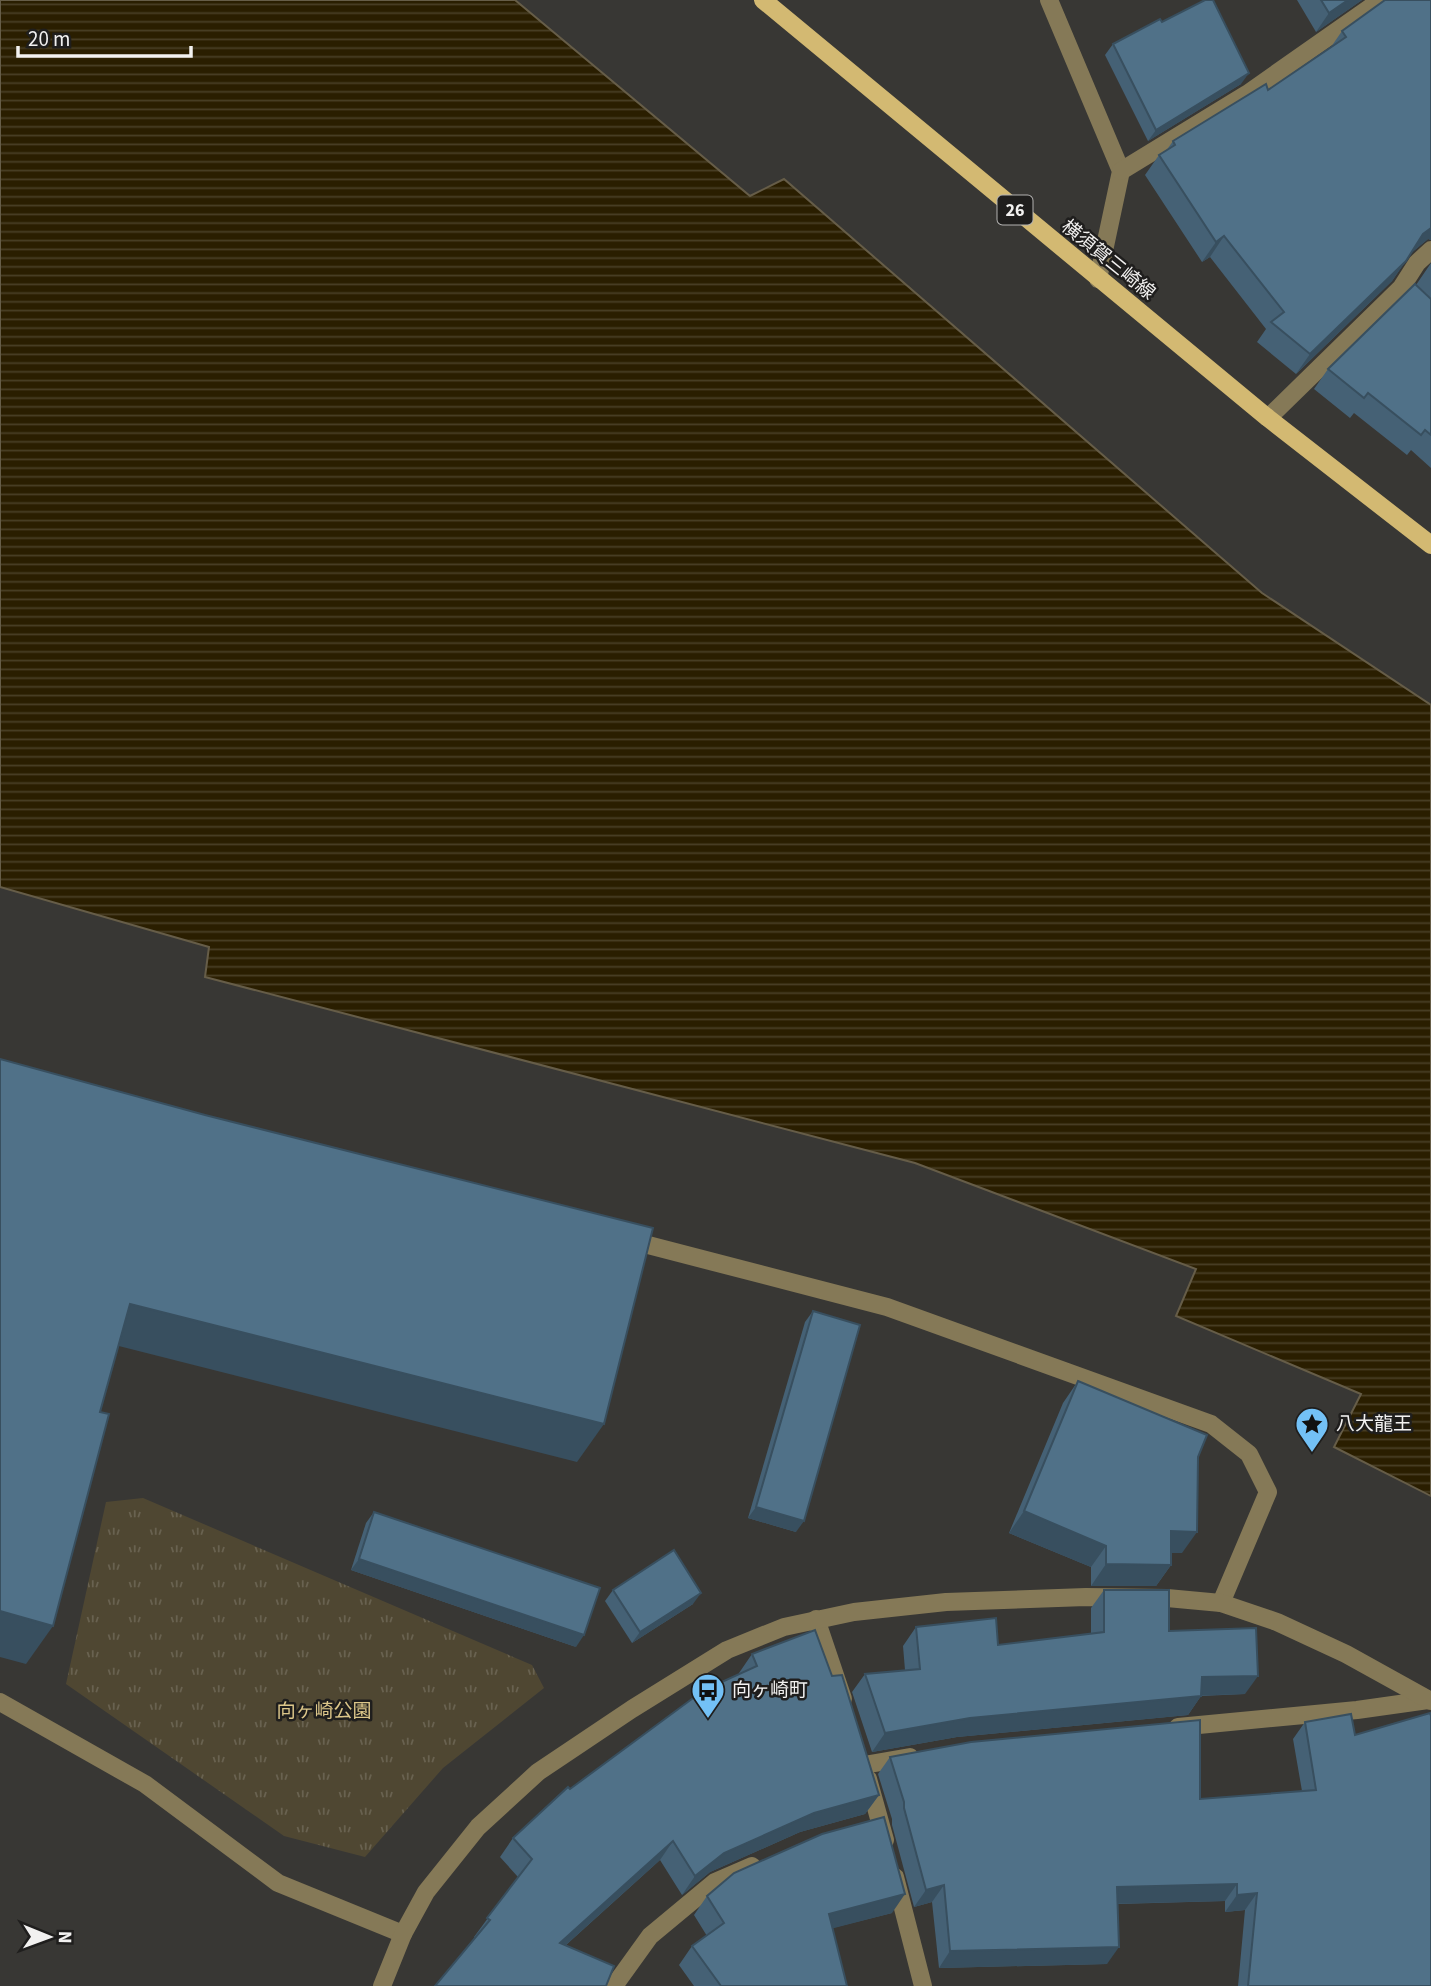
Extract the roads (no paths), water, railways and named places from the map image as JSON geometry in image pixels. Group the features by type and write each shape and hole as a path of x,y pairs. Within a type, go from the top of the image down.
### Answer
{"main road":[{"name":"横須賀三崎線","path":"764,0 1268,418 1431,545"}],"street":[{"path":"1049,0 1121,171 1098,279"},
{"path":"1121,171 1247,94 1381,0"},
{"path":"1268,418 1401,288 1417,263 1431,250"},
{"path":"1401,288 1416,303"},
{"path":"605,1233 887,1307 1211,1424 1249,1454 1268,1492 1221,1603"},
{"path":"382,1986 403,1934 426,1892 478,1827 538,1772 727,1650 785,1627 854,1612 946,1602 1086,1597 1167,1598 1221,1603 1278,1622 1346,1654 1430,1701"},
{"path":"816,1619 847,1712"},
{"path":"1165,1729 1430,1701"},
{"path":"0,1702 145,1784 278,1883 403,1934"},
{"path":"923,1986 874,1823 862,1758 932,1753"},
{"path":"614,1986 650,1936 715,1882 771,1857"}],"place":[{"name":"八大龍王","path":"1312,1454"},
{"name":"向ヶ崎町","path":"708,1720"}],"park label":[{"name":"向ヶ崎公園","path":"324,1711"}]}
